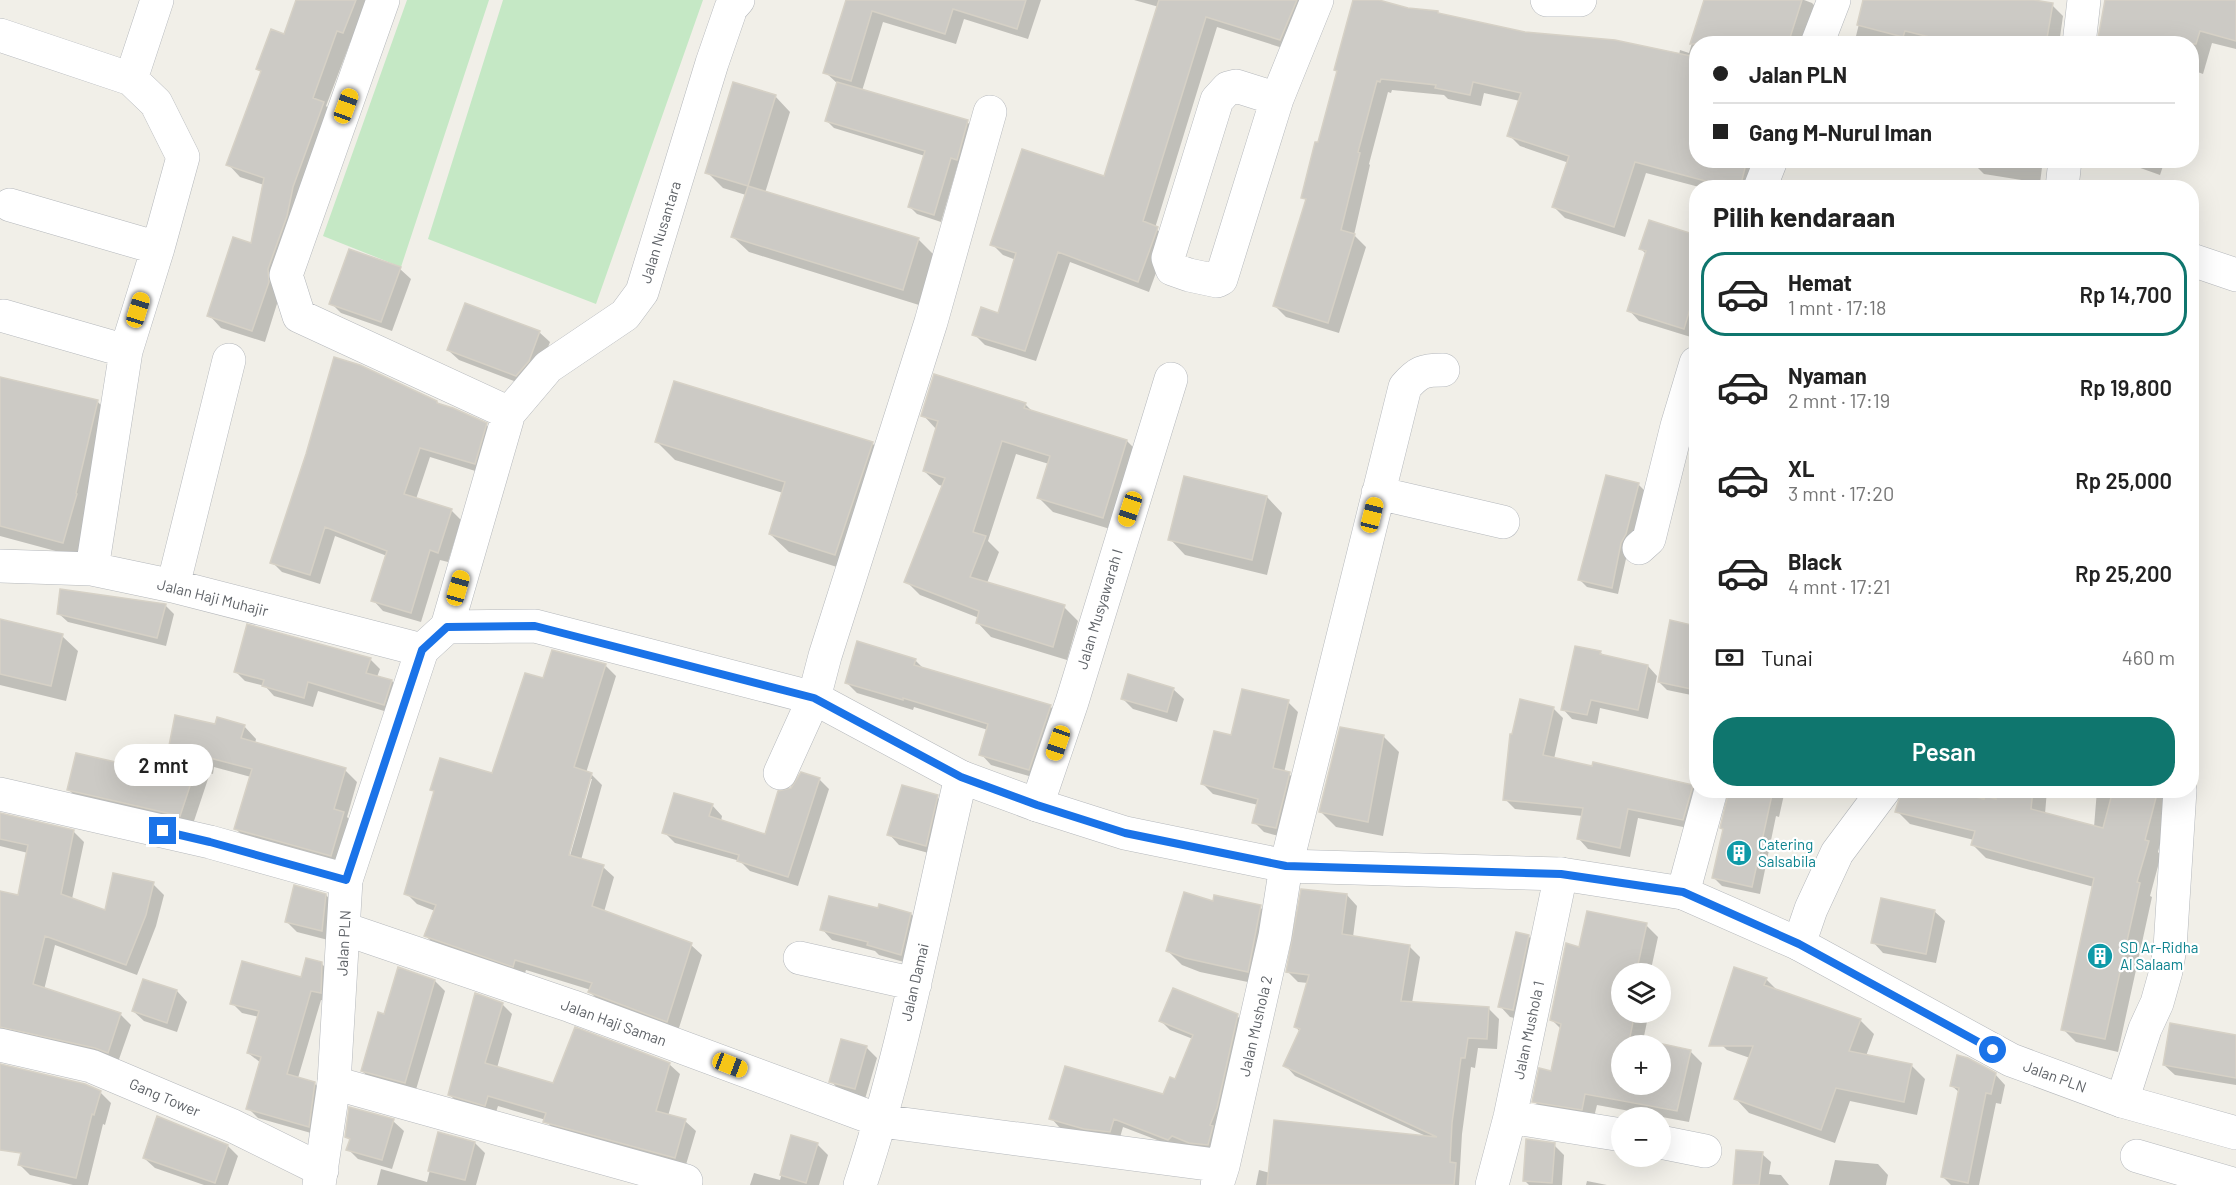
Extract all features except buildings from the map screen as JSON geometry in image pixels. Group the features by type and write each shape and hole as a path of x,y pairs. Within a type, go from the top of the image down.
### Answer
{"street":[{"path":"130,79 157,0"},
{"path":"383,0 286,275 299,316 509,413 447,627"},
{"name":"Jalan Nusantara","path":"509,413 548,367 625,315 642,292 712,63 731,8 738,0"},
{"path":"1277,99 1236,86 1228,88 1217,100 1168,258 1172,269 1217,281 1221,279 1277,99 1317,0"},
{"path":"1546,0 1580,0"},
{"path":"1819,36 1834,0"},
{"path":"2080,36 2084,0"},
{"path":"0,35 130,79 156,103 183,157 126,351 92,569"},
{"path":"780,773 814,698 825,656 931,322 990,112"},
{"path":"10,206 158,248"},
{"path":"2199,262 2236,275"},
{"path":"4,316 126,351"},
{"path":"173,586 229,360"},
{"name":"Jalan Mushola 2","path":"1220,1175 1275,936 1286,866 1405,387 1413,377 1426,370 1443,370"},
{"name":"Jalan Musyawarah I","path":"1037,805 1072,702 1171,379"},
{"path":"1639,548 1649,539 1689,405"},
{"path":"1378,493 1503,522"},
{"name":"Jalan Haji Muhajir","path":"0,566 92,569 173,586 422,650"},
{"name":"Jalan PLN","path":"321,1178 334,1083 345,929 346,880 422,650 447,627 535,626 814,698 961,777 1037,805 1125,833 1286,866 1561,874 1683,892 1799,944 2011,1060 2122,1101 2236,1133"},
{"name":"Jalan Damai","path":"860,1185 881,1121 915,984 961,777"},
{"path":"0,794 210,842 346,880"},
{"path":"1683,892 1709,798"},
{"path":"1799,944 1811,909 1837,853 1878,798"},
{"path":"2122,1101 2166,972 2170,948 2179,798"},
{"name":"Jalan Mushola 1","path":"1492,1185 1510,1117 1561,874"},
{"name":"Jalan Haji Saman","path":"345,929 571,1006 881,1121 1220,1175"},
{"path":"800,958 915,984"},
{"name":"Gang Tower","path":"0,1045 91,1066 233,1126 321,1178"},
{"path":"334,1083 686,1181"},
{"path":"1510,1117 1611,1133"},
{"path":"1671,1144 1705,1150"},
{"path":"2137,1156 2236,1185"}],"green space":[{"path":"407,0 489,0 401,267 323,236"},
{"path":"503,0 703,0 596,304 428,239"}],"place":[{"name":"Catering Salsabila","path":"1739,853"},
{"name":"SD Ar-Ridha Al Salaam","path":"2100,956"}],"route":[{"path":"163,831 346,880 422,650 447,627 535,626 814,698 961,777 1037,805 1125,833 1286,866 1561,874 1683,892 1799,944 1993,1050"}]}
